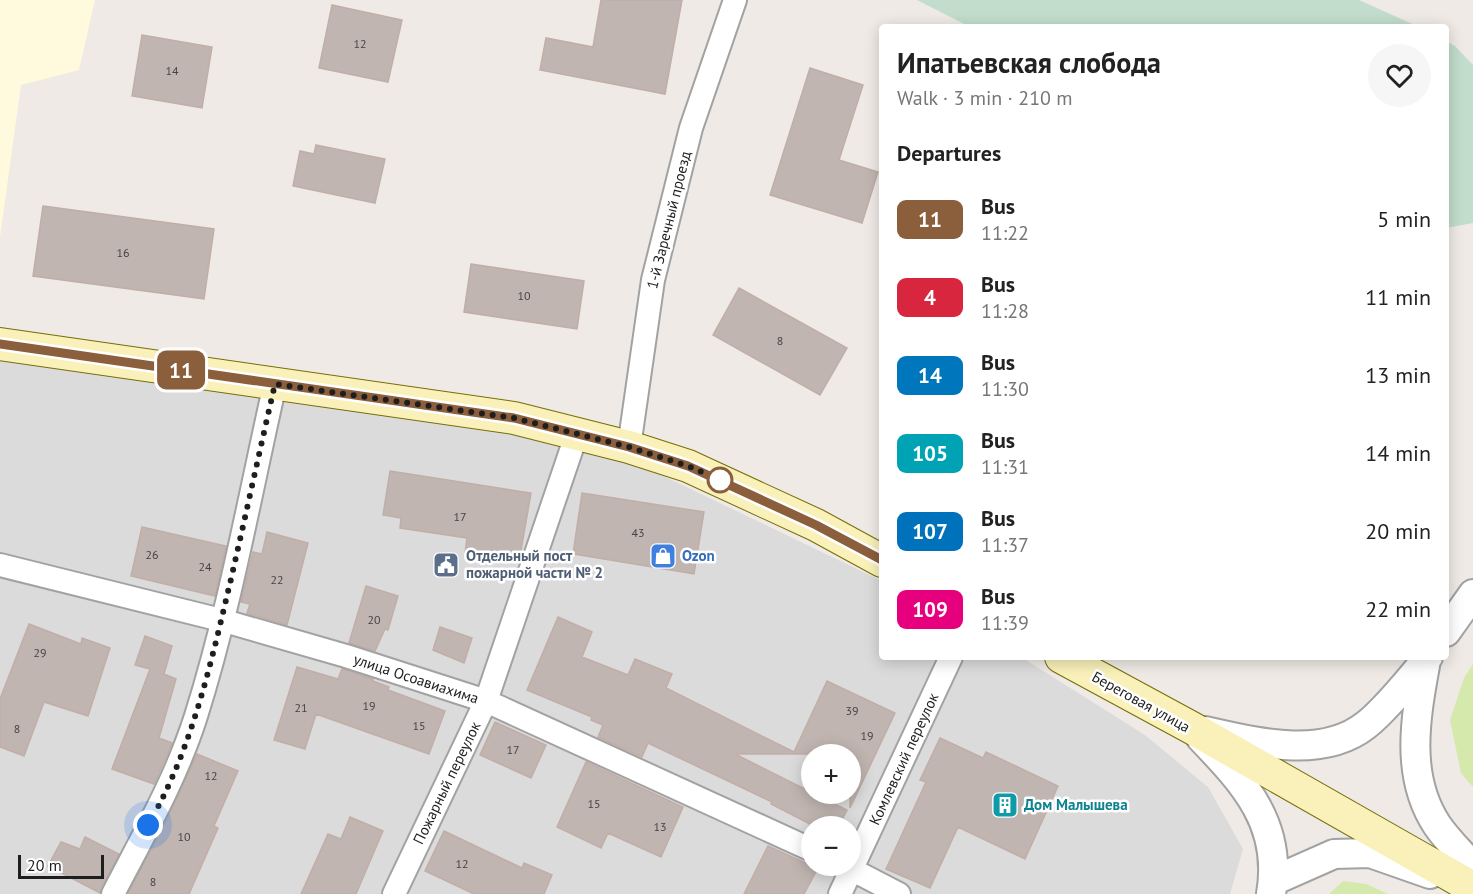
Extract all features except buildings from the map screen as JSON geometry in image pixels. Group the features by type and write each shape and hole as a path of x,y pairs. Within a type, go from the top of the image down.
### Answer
{"main road":[{"path":"0,344 514,418 577,433 688,466 816,525 879,559"},
{"name":"Береговая улица","path":"1066,660 1192,728"},
{"path":"1192,728 1473,888"}],"street":[{"name":"1-й Заречный проезд","path":"629,447 652,280 691,128 735,0"},
{"path":"114,894 164,799 196,717 221,620 275,384"},
{"name":"Пожарный переулок","path":"394,894 486,702 577,433"},
{"name":"улица Осоавиахима","path":"0,565 221,620 346,656 486,702 801,845"},
{"path":"1449,628 1473,594"},
{"name":"Комлевский переулок","path":"861,842 950,660"},
{"path":"1192,728 1259,742 1307,745 1340,739 1366,726 1425,660"},
{"path":"1427,660 1417,710 1415,752 1420,789 1437,825 1473,867"},
{"name":"Береговая улица","path":"1192,728 1243,782 1262,817 1270,844 1272,887"},
{"path":"1272,887 1334,854 1370,853 1422,870 1473,893"},
{"path":"861,873 899,894"},
{"name":"Комлевский переулок","path":"840,894 846,876"}],"shaded area":[{"path":"0,0 95,0 79,70 21,85 0,237"},
{"path":"0,355 511,427 624,457 879,580 879,660 1026,660 1145,735 1208,787 1243,849 1230,894 0,894"}],"green space":[{"path":"917,0 1359,0 1412,24 964,24"},
{"path":"1449,43 1473,65 1473,223 1449,227"},
{"path":"1473,664 1473,787 1461,773 1450,720 1464,678"},
{"path":"1343,881 1366,884 1388,894 1329,894"}],"bus line":[{"name":"11","path":"0,344 514,418 577,433 688,466 816,525 879,558"}],"place":[{"name":"Ozon","path":"663,556"},
{"name":"Отдельный пост пожарной части № 2","path":"446,565"},
{"name":"Дом Малышева","path":"1005,805"}],"route":[{"path":"148,825 164,799 196,717 221,620 275,384 514,418 629,447 688,466 720,480"}]}
